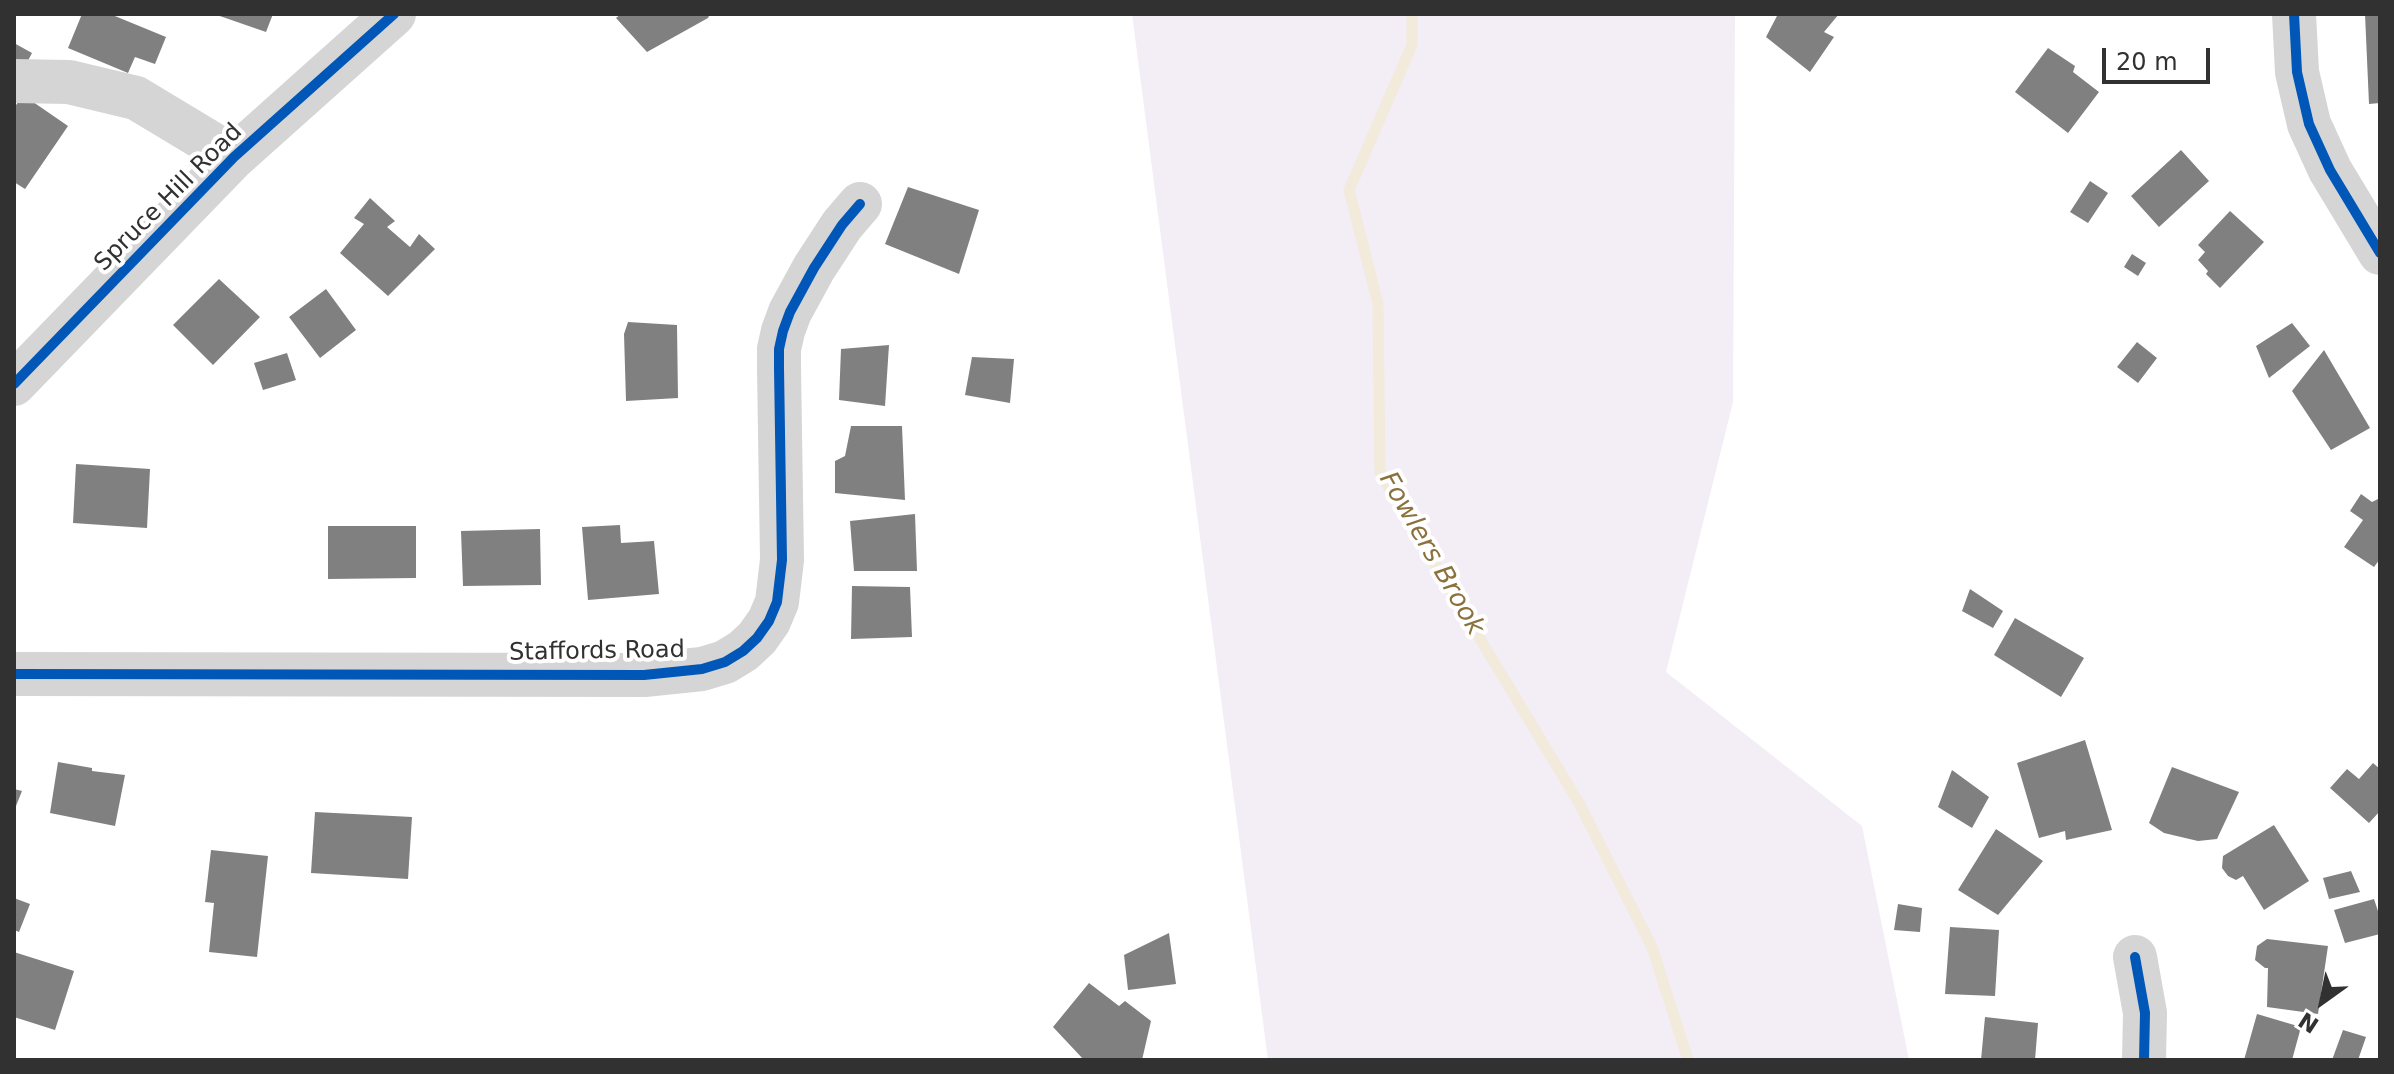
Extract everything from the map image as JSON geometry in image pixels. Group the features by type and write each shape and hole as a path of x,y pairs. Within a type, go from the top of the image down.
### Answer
{"street":[{"name":"Spruce Hill Road","path":"14,384 234,157 394,14"},
{"path":"2294,14 2297,72 2309,124 2330,170 2380,253"},
{"path":"14,81 69,82 136,98 234,157"},
{"name":"Staffords Road","path":"14,674 633,675 688,671 725,662 757,638 777,602 782,560 779,349 783,331 814,268 860,204"},
{"path":"2135,957 2145,1013 2144,1060"}],"shaded area":[{"path":"1132,14 1735,14 1733,402 1666,672 1862,826 1909,1060 1268,1060"}],"building":[{"path":"82,14 110,14 166,37 155,64 135,57 128,73 68,48"},
{"path":"214,14 273,14 266,32"},
{"path":"621,14 710,14 647,52 616,18"},
{"path":"1778,14 1839,14 1824,32 1834,37 1810,72 1766,37"},
{"path":"2365,14 2380,14 2380,103 2369,104"},
{"path":"14,43 32,53 21,74 14,70"},
{"path":"2048,48 2075,66 2073,72 2099,92 2068,133 2015,92"},
{"path":"23,95 68,126 25,189 14,182 14,108"},
{"path":"2181,150 2209,181 2159,227 2131,196"},
{"path":"2090,181 2108,193 2088,223 2070,212"},
{"path":"908,187 979,210 959,274 885,244"},
{"path":"370,198 395,221 387,227 410,247 419,234 435,249 388,296 340,253 364,224 354,218"},
{"path":"2230,211 2264,242 2220,288 2198,260 2205,252 2198,245"},
{"path":"2132,254 2146,263 2138,276 2124,267"},
{"path":"219,279 260,317 213,365 173,325"},
{"path":"326,289 356,330 320,358 289,317"},
{"path":"628,322 677,325 678,398 626,401 624,334"},
{"path":"2292,323 2310,346 2269,378 2256,346"},
{"path":"2137,342 2157,358 2138,383 2117,367"},
{"path":"889,345 885,406 839,400 841,349"},
{"path":"2324,350 2370,428 2331,450 2292,391"},
{"path":"287,353 296,380 263,390 254,363"},
{"path":"972,357 1014,359 1010,403 965,395"},
{"path":"851,426 902,426 905,500 835,493 835,461 845,456"},
{"path":"76,464 150,469 147,528 73,523"},
{"path":"2361,494 2372,502 2380,498 2380,559 2374,567 2344,547 2363,520 2350,511"},
{"path":"915,514 917,571 854,571 850,521"},
{"path":"620,525 621,543 654,541 659,594 588,600 582,527"},
{"path":"328,526 416,526 416,578 328,579"},
{"path":"540,529 541,585 463,586 461,531"},
{"path":"852,586 910,587 912,637 851,639"},
{"path":"1970,589 2003,611 1993,628 1962,611"},
{"path":"2015,618 2084,658 2061,697 1994,655"},
{"path":"2085,740 2112,830 2066,840 2065,831 2039,838 2017,763"},
{"path":"58,762 125,775 115,826 50,813"},
{"path":"2373,763 2380,769 2380,811 2369,823 2330,788 2347,769 2359,779"},
{"path":"2172,767 2239,792 2217,839 2198,841 2164,833 2149,823"},
{"path":"1952,770 1989,797 1972,828 1938,807"},
{"path":"14,789 22,791 14,811"},
{"path":"315,812 412,817 408,879 311,873"},
{"path":"2274,825 2309,881 2264,910 2243,876 2236,880 2228,876 2222,868 2223,856"},
{"path":"1996,829 2043,861 1998,915 1958,890"},
{"path":"211,850 268,856 257,957 209,952 214,903 205,902"},
{"path":"2351,871 2360,892 2329,899 2323,878"},
{"path":"14,898 30,904 19,932 14,930"},
{"path":"2374,899 2380,917 2380,934 2345,943 2334,910"},
{"path":"1898,904 1922,908 1920,932 1894,930"},
{"path":"1950,927 1999,930 1995,996 1945,994"},
{"path":"1169,933 1176,984 1128,990 1124,955"},
{"path":"2267,939 2328,946 2318,1014 2267,1007 2268,968 2255,960 2257,946"},
{"path":"14,952 74,971 55,1030 14,1017"},
{"path":"1089,983 1119,1006 1125,1001 1151,1021 1142,1060 1084,1060 1053,1027"},
{"path":"2257,1014 2301,1027 2292,1060 2244,1060"},
{"path":"1985,1017 2038,1023 2035,1060 1981,1060"},
{"path":"2343,1030 2366,1037 2358,1060 2332,1060"}],"waterway":[{"name":"Fowlers Brook","path":"1412,14 1412,45 1349,190 1378,304 1380,473 1579,803 1652,947 1688,1060"}],"cycle path":[{"path":"14,384 234,157 394,14"},
{"path":"2294,14 2297,72 2309,124 2330,170 2380,253"},
{"path":"14,674 644,675 702,669 725,662 757,638 777,602 782,560 779,349 783,331 814,268 860,204"},
{"path":"2135,957 2145,1013 2144,1060"}]}
